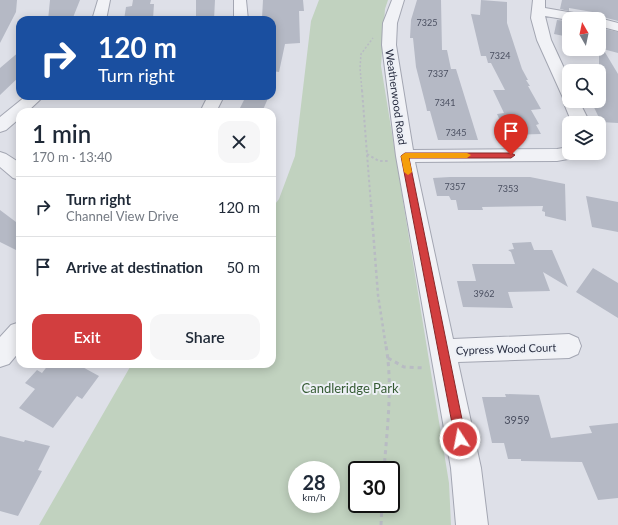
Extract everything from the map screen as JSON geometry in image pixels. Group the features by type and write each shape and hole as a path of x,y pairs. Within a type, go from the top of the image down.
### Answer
{"street":[{"path":"100,16 104,0"},
{"path":"240,0 241,16"},
{"name":"Weatherwood Road","path":"398,0 390,23 389,45 405,159 466,468 472,525"},
{"path":"562,12 538,5 538,18 544,40 562,80"},
{"path":"606,24 618,27"},
{"path":"22,108 31,100"},
{"path":"0,126 16,113"},
{"path":"405,159 562,154"},
{"path":"0,158 16,170"},
{"path":"0,355 16,338"},
{"name":"Cypress Wood Court","path":"445,360 568,346"}],"path":[{"path":"374,36 361,54 360,68 378,295 388,358 388,412 385,461"},
{"path":"366,154 379,161 405,159"},
{"path":"388,358 404,367 445,360"},
{"path":"380,525 381,513"}],"green space":[{"name":"Candleridge Park","path":"319,0 388,0 385,9 381,66 449,483 451,525 39,525 129,368 276,368 276,203 279,199 295,156 311,21"}],"building":[{"path":"0,0 17,0 16,12 0,43"},
{"path":"50,0 80,0 74,16 48,16"},
{"path":"133,0 151,0 150,4 154,4 153,16 125,16 126,7 132,6"},
{"path":"196,0 215,0 214,16 196,16"},
{"path":"263,0 303,0 304,11 299,11 300,43 285,44 279,72 276,72 276,16 262,16"},
{"path":"417,0 441,0 442,50 447,50 451,69 456,69 478,140 438,140 430,111 427,111 416,67 413,38 410,38 411,20"},
{"path":"481,0 507,2 507,23 522,69 528,80 526,80 530,86 528,86 541,109 531,110 539,124 536,125 541,134 507,135 497,114 504,113 493,90 505,90 491,63 488,63 486,56 481,56 471,14 480,15"},
{"path":"562,0 618,0 618,21 606,18 606,12 592,12 569,8 569,11 560,9"},
{"path":"557,20 562,20 562,36 554,34"},
{"path":"606,29 618,32 618,53 606,50"},
{"path":"16,54 16,80 0,95 0,68"},
{"path":"606,54 618,74 618,123 606,122 606,116 598,116 594,108 606,108 606,64 599,64 599,56 606,56"},
{"path":"244,100 267,100 264,108 240,108"},
{"path":"530,177 565,184 566,221 545,216 545,212 542,211 543,206 482,207 483,210 458,210 456,200 451,200 449,196 437,196 433,178"},
{"path":"586,196 618,202 618,232 592,227"},
{"path":"0,210 16,222 16,250 0,242"},
{"path":"531,242 534,250 552,250 568,287 543,272 550,291 508,292 513,308 463,307 457,281 476,281 472,264 515,264 511,252 508,250 514,249 512,243"},
{"path":"593,268 618,283 618,318 576,292"},
{"path":"46,368 84,368 99,376 82,399 77,396 53,428 19,408 35,389 25,383 37,370 42,373"},
{"path":"505,394 539,395 551,438 592,433 589,426 618,423 618,498 598,500 582,462 521,461 521,459 508,459 504,443 492,443 482,397 506,397"},
{"path":"0,436 50,446 38,470 42,471 18,516 0,511"}],"slow traffic":[{"path":"408,172 405,156 467,155"}],"route":[{"path":"460,439 405,156 511,155"}]}
